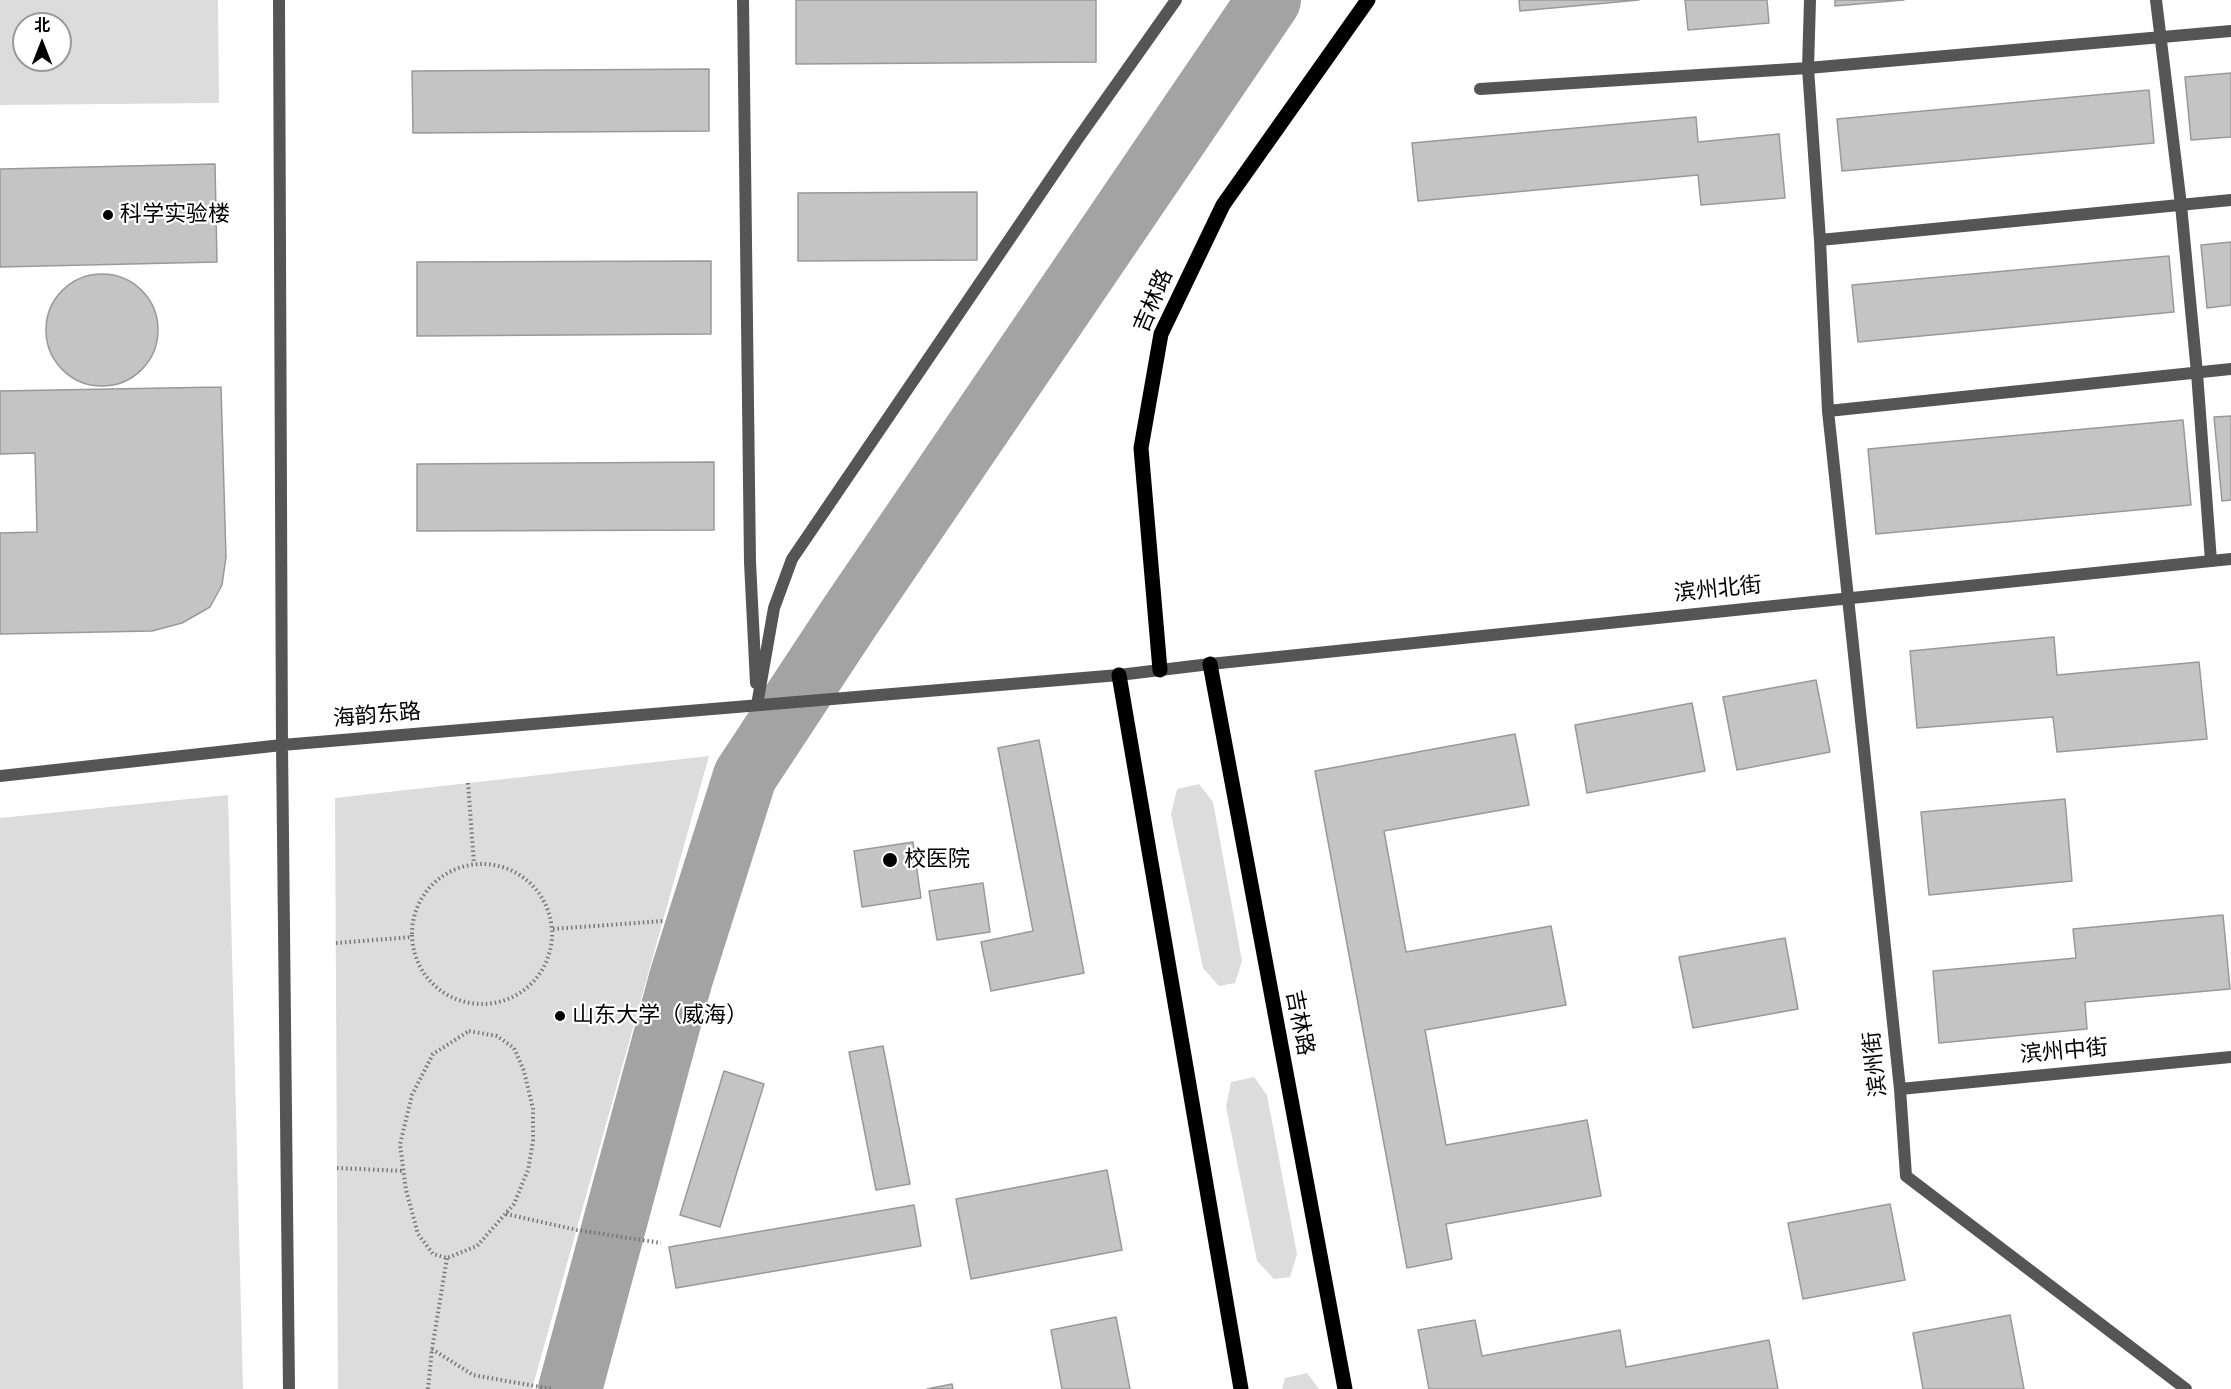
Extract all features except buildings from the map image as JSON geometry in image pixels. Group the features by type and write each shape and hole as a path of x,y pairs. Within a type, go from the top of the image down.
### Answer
{"main road":[{"name":"吉林路","path":"1160,670 1141,448 1161,334 1223,205 1368,0"},
{"name":"吉林路","path":"1210,664 1346,1389"},
{"path":"1119,675 1241,1389"}],"street":[{"path":"279,0 282,745 289,1389"},
{"path":"743,0 750,562 757,705"},
{"path":"757,705 774,608 792,559 1077,140 1176,0"},
{"name":"滨州街","path":"1810,0 1808,68 1820,240 1828,411 1900,1089 1906,1176 2186,1389"},
{"path":"2156,0 2181,205 2197,373 2211,561"},
{"path":"1480,89 1808,68 2231,31"},
{"path":"1820,240 2231,200"},
{"path":"1828,411 2231,369"},
{"name":"滨州北街","path":"1119,675 2231,559"},
{"name":"海韵东路","path":"0,776 282,745 1119,675"},
{"name":"滨州中街","path":"1900,1089 2231,1058"}],"path":[{"path":"468,783 474,864"},
{"path":"474,864 497,865 518,873 536,887 548,906 553,928 552,951 543,971 528,989 509,1000 487,1005 463,1003 441,992 424,975 414,953 411,928 417,905 431,885 451,871 474,864"},
{"path":"553,928 663,921"},
{"path":"336,943 412,937"},
{"path":"469,1032 497,1036 514,1048 524,1071 533,1109 533,1141 528,1170 514,1204 506,1214 477,1246 447,1258 433,1254 418,1234 406,1190 400,1144 412,1095 433,1053 469,1032"},
{"path":"337,1168 404,1171"},
{"path":"506,1214 577,1230 661,1243"},
{"path":"428,1389 447,1258"},
{"path":"432,1349 473,1375 552,1389"}],"shaded area":[{"path":"0,0 218,0 219,103 0,105"},
{"path":"709,756 532,1389 338,1389 335,798"},
{"path":"1199,784 1213,802 1242,961 1235,983 1219,986 1203,968 1171,814 1177,789"},
{"path":"228,795 243,1389 0,1389 0,818"},
{"path":"1254,1077 1267,1095 1297,1254 1290,1277 1274,1279 1257,1261 1226,1107 1231,1082"},
{"path":"1307,1373 1319,1389 1282,1389 1285,1378"}],"waterway":[{"path":"570,1389 681,978 745,776 849,618 1269,0"}],"place":[{"name":"科学实验楼","path":"108,215"},
{"name":"校医院","path":"890,860"},
{"name":"山东大学（威海）","path":"560,1016"}]}
